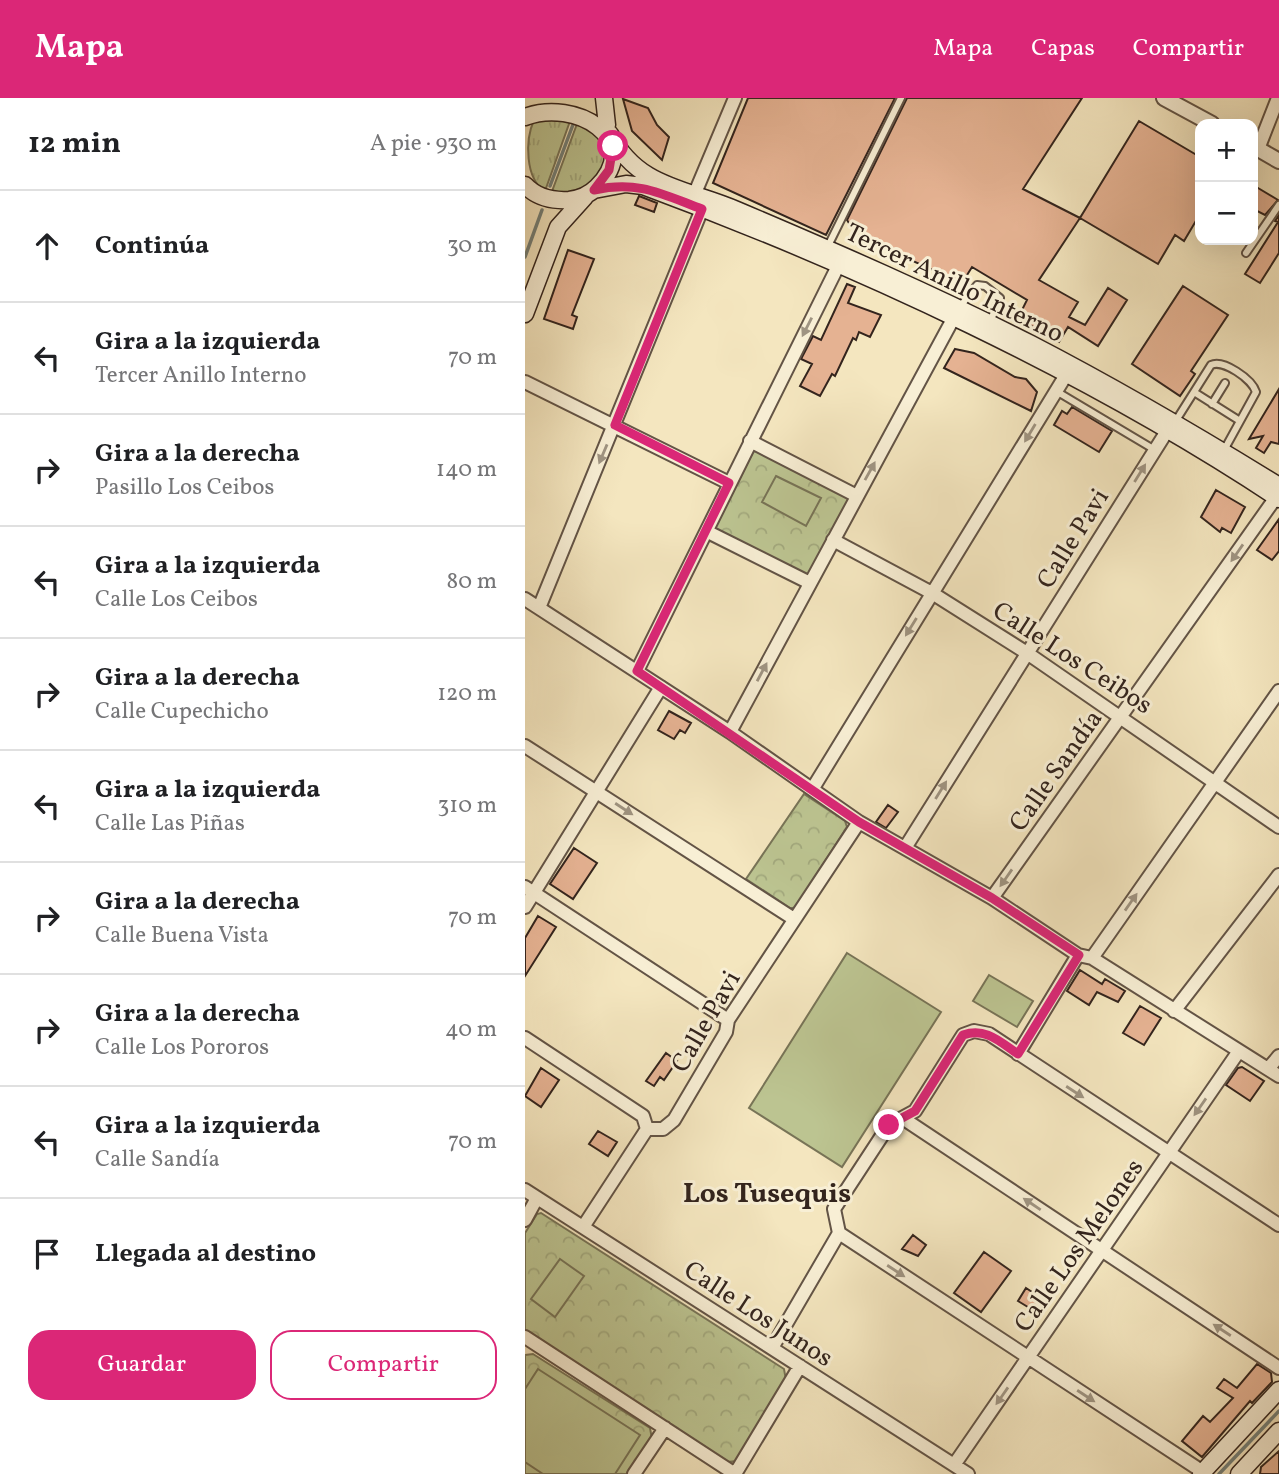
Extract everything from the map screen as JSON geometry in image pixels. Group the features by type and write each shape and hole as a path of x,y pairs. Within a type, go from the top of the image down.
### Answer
{"main road":[{"path":"525,314 558,227 609,170 613,159 604,98"},
{"path":"534,109 568,100 583,104 597,113 609,131"},
{"name":"Tercer Anillo Interno","path":"609,131 630,164 646,176 695,193 827,248 956,314 1066,375 1223,452 1278,494"},
{"name":"Tercer Anillo Interno","path":"525,184 543,198 558,201 574,200 591,192 626,184 643,187 956,314 989,323 1171,427 1278,494"},
{"path":"1202,1473 1279,1390"},
{"path":"1244,1472 1279,1430"}],"street":[{"path":"695,193 735,98"},
{"path":"1164,98 1203,119"},
{"path":"1258,143 1278,98"},
{"path":"1258,149 1279,161"},
{"path":"539,608 702,209"},
{"path":"637,671 838,266"},
{"path":"730,732 956,314"},
{"path":"813,788 1066,375"},
{"path":"525,382 729,483"},
{"name":"Calle Pavi","path":"905,848 1171,427"},
{"path":"750,440 857,496"},
{"name":"Calle Sandía","path":"992,898 1278,494"},
{"path":"708,532 810,583"},
{"name":"Calle Los Ceibos","path":"833,540 932,593 1027,653 1121,715 1279,827"},
{"path":"525,599 730,732 859,822 992,898 1274,1073 1279,1056"},
{"path":"525,907 529,890 596,792 661,687"},
{"path":"1018,1054 1085,956 1216,781 1279,691"},
{"path":"525,746 794,919"},
{"name":"Calle Pavi","path":"647,1129 663,1129 674,1120 726,1032 728,1020 859,822"},
{"path":"1174,1011 1279,875"},
{"path":"529,890 728,1020"},
{"path":"772,1348 839,1233 834,1209 889,1125 915,1111 963,1035 974,1031 989,1034 1279,1225"},
{"path":"525,1038 643,1116 647,1129 583,1227"},
{"name":"Calle Los Melones","path":"954,1465 1239,1051"},
{"path":"904,1119 1279,1368"},
{"name":"Calle Los Junos","path":"525,1190 968,1474"},
{"path":"525,1220 537,1198"},
{"path":"839,1233 1202,1473"},
{"path":"526,1339 735,1474 800,1366"},
{"path":"634,1474 665,1428"}],"lane":[{"path":"827,248 901,98"},
{"path":"1246,253 1279,205"},
{"path":"956,314 977,285 985,286 1000,298 989,323"},
{"path":"1171,427 1213,363 1225,365 1256,388 1223,452"},
{"path":"1212,404 1225,383"},
{"path":"1056,391 1155,450"},
{"path":"1194,392 1240,421"}],"green space":[{"path":"574,110 545,191 538,185 530,169 528,148 531,128 534,120"},
{"path":"581,113 600,136 605,155 603,165 599,174 581,191 551,194"},
{"path":"755,448 851,496 811,579 714,530"},
{"path":"776,476 821,498 806,526 762,502"},
{"path":"804,794 845,821 847,827 795,908 790,908 746,879"},
{"path":"847,953 941,1012 842,1167 749,1108"},
{"path":"989,975 1033,1001 1017,1027 973,1001"},
{"path":"541,1213 784,1369 786,1380 737,1461 727,1462 525,1334 525,1233 537,1214"},
{"path":"560,1259 584,1276 555,1317 531,1299"},
{"path":"533,1354 650,1428 652,1439 628,1474 525,1474 525,1355"},
{"path":"538,1369 640,1435 615,1474 543,1474 525,1462 525,1389"}],"building":[{"path":"748,98 895,98 826,235 713,183"},
{"path":"907,98 1082,98 1023,189 1080,218 1039,280 1078,302 1069,317 1085,325 1108,288 1127,300 1098,346 1068,327 1059,342 1018,318 1027,300 972,267 962,283 857,236 847,220"},
{"path":"623,99 648,108 657,125 669,137 662,160 632,131"},
{"path":"1139,121 1195,154 1195,222 1184,241 1175,235 1158,264 1080,218"},
{"path":"1258,188 1278,200 1265,215 1258,212"},
{"path":"639,196 657,203 654,212 635,205"},
{"path":"1279,215 1279,253 1260,283 1245,274 1278,222 1275,221"},
{"path":"568,250 594,259 572,315 577,317 573,329 544,319"},
{"path":"847,284 855,287 848,303 881,315 870,337 859,332 856,340 853,338 835,376 832,374 820,396 800,386 812,364 801,359 813,336 821,340"},
{"path":"1183,286 1228,315 1191,371 1195,374 1180,396 1132,364"},
{"path":"955,349 974,353 1015,377 1026,379 1037,392 1031,411 944,368"},
{"path":"1279,389 1279,444 1271,442 1264,453 1256,448 1263,436 1249,439"},
{"path":"1072,407 1112,431 1099,452 1054,425 1062,411 1067,414"},
{"path":"1216,490 1245,507 1231,533 1222,528 1220,532 1201,517"},
{"path":"1279,519 1279,551 1272,560 1257,550"},
{"path":"669,711 691,723 685,733 680,730 674,739 658,730"},
{"path":"888,805 898,812 886,828 876,822"},
{"path":"574,848 597,863 573,899 550,884"},
{"path":"538,916 556,927 525,976 525,938"},
{"path":"1080,970 1102,984 1105,979 1125,991 1118,1002 1097,992 1089,1005 1067,991"},
{"path":"1140,1006 1161,1018 1144,1045 1123,1033"},
{"path":"666,1053 677,1061 664,1080 660,1077 654,1086 646,1081"},
{"path":"1242,1067 1264,1081 1250,1101 1226,1085 1238,1068"},
{"path":"541,1068 559,1080 541,1107 525,1096"},
{"path":"598,1131 617,1142 608,1156 589,1144"},
{"path":"913,1235 926,1245 918,1256 902,1249"},
{"path":"984,1252 1011,1271 981,1312 954,1293"},
{"path":"1026,1288 1049,1303 1041,1315 1018,1301"},
{"path":"1257,1364 1271,1373 1272,1382 1252,1403 1250,1401 1202,1457 1182,1441 1203,1416 1210,1422 1233,1398 1217,1388 1224,1379 1237,1388"},
{"path":"1279,1451 1279,1474 1260,1474 1261,1467"}],"waterway":[{"path":"550,186 574,122"},
{"path":"525,257 542,210"},
{"path":"1219,1474 1279,1411"}],"district":[{"name":"Los Tusequis","path":"767,1192"}],"route":[{"path":"613,146 613,159 609,170 594,190 626,184 643,187 702,209 615,425 729,483 708,532 637,671 813,788 859,822 992,898 1079,955 1018,1054 989,1034 974,1031 963,1035 915,1111 889,1125"}]}
